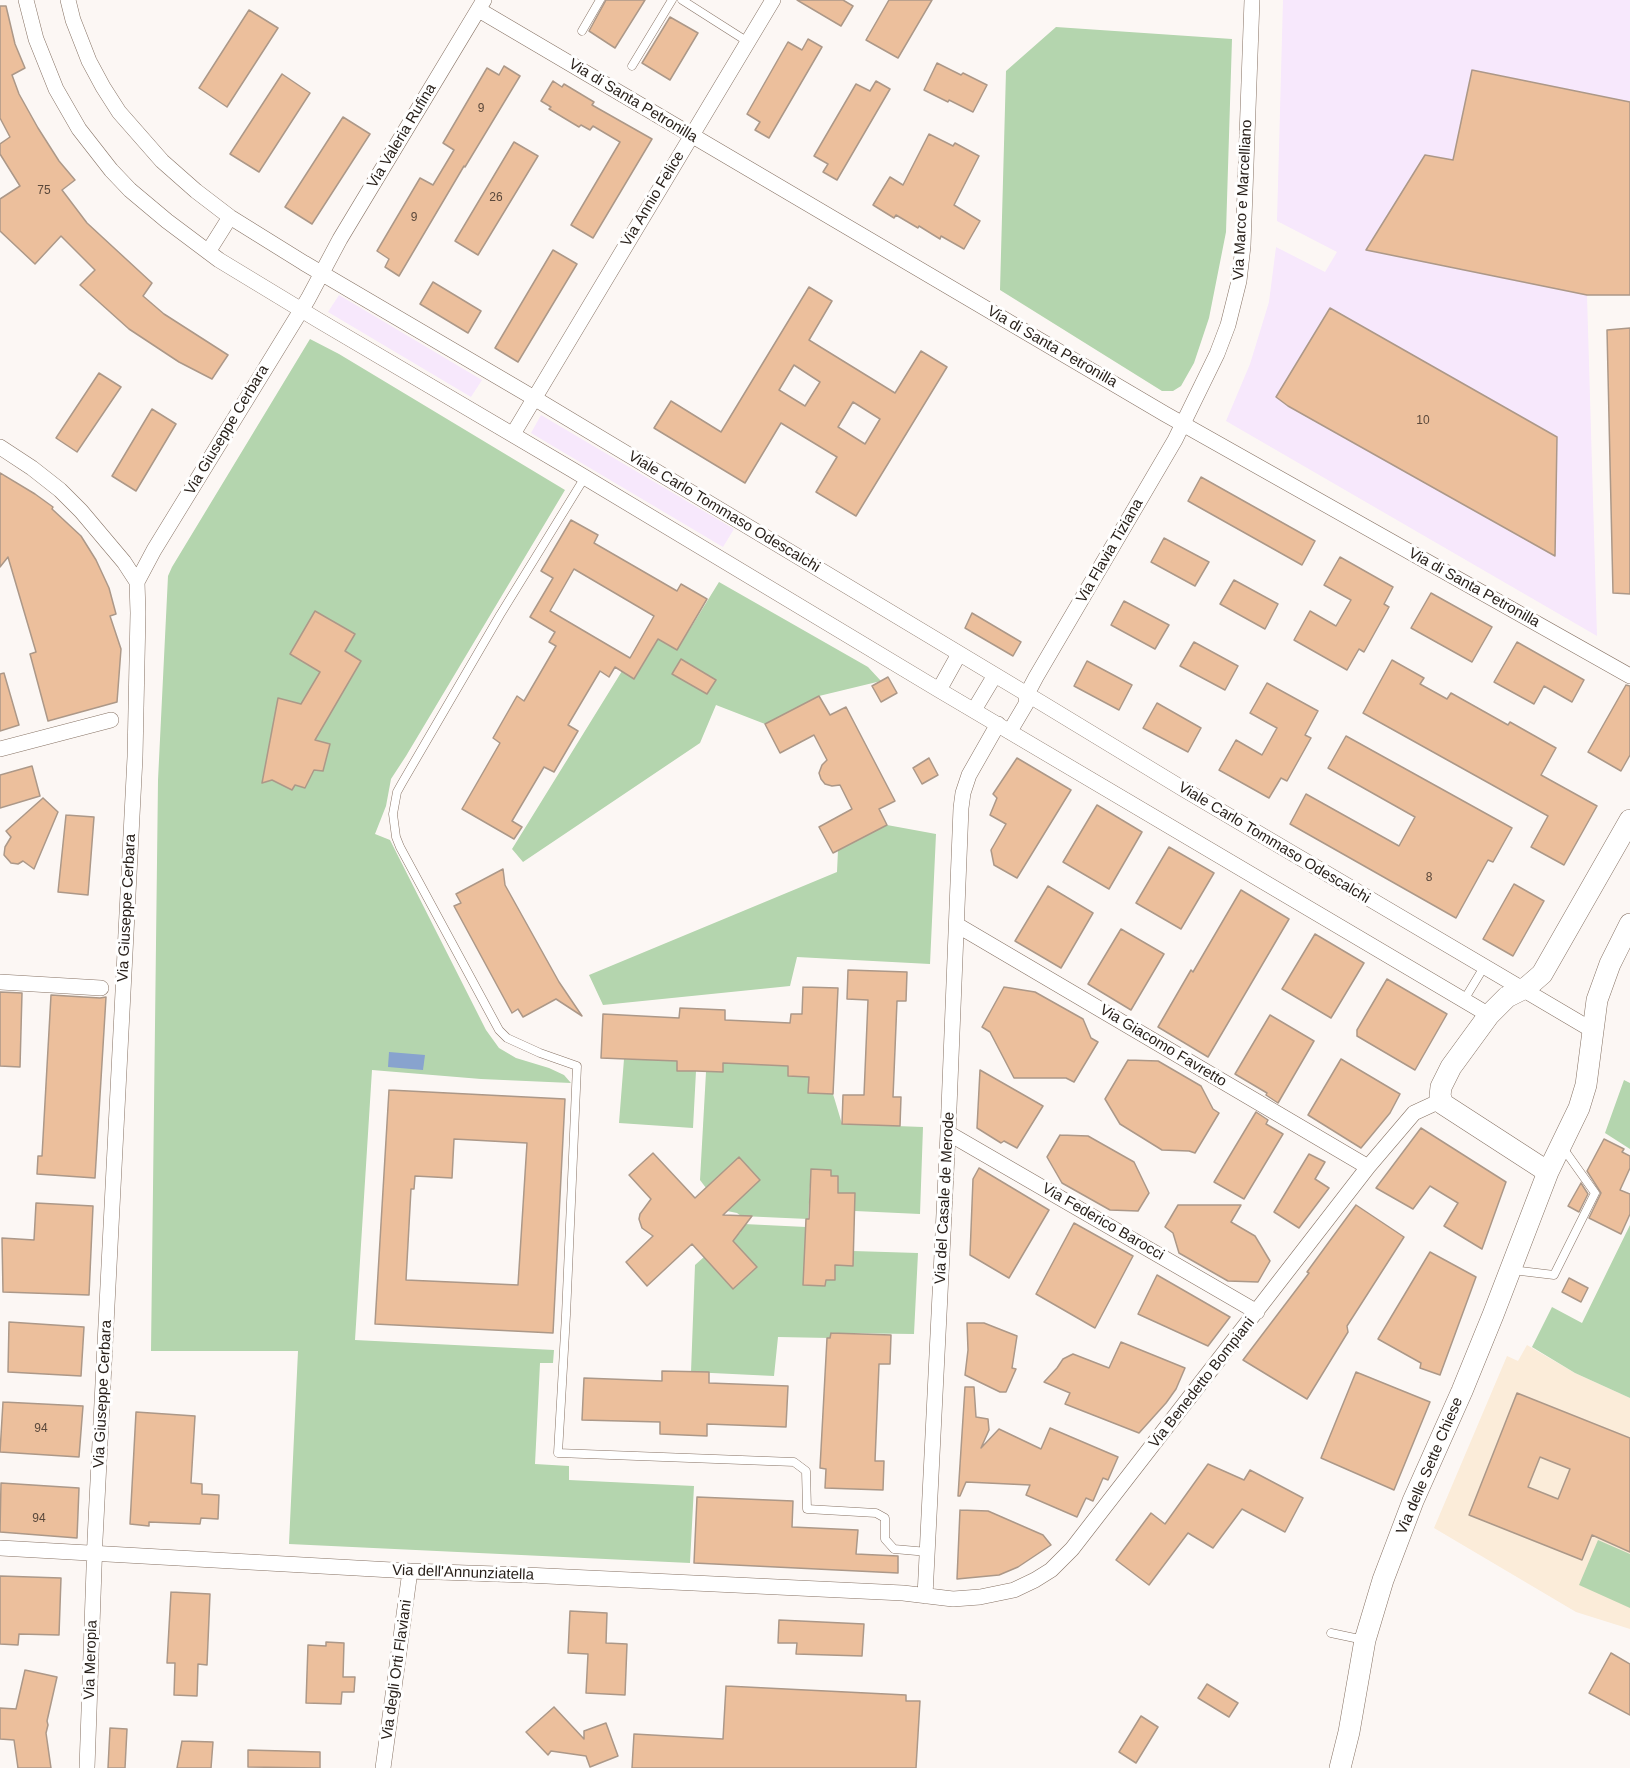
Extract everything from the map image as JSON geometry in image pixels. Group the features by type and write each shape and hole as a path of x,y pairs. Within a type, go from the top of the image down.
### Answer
{"main road":[{"path":"1548,1172 1443,1104 1440,1101 1441,1087 1448,1072 1489,1015 1507,997 1532,984 1542,974 1630,820"},
{"path":"1592,1030 1599,991 1630,924"},
{"name":"Via delle Sette Chiese","path":"1340,1768 1349,1732 1365,1640 1378,1595 1404,1522 1462,1391 1548,1172 1579,1108 1586,1085 1592,1030"}],"street":[{"path":"26,0 36,39 56,89 79,129 130,190 167,222 208,252 301,310 1489,1015"},
{"name":"Viale Carlo Tommaso Odescalchi","path":"68,0 89,62 119,112 162,161 230,217 1185,790 1592,1030"},
{"name":"Via Annio Felice","path":"534,399 773,0"},
{"name":"Via Marco e Marcelliano","path":"1183,424 1223,339 1239,281 1246,195 1252,0"},
{"name":"Via di Santa Petronilla","path":"481,5 691,136 1183,424 1630,676"},
{"name":"Via Valeria Rufina","path":"322,273 340,239 481,5"},
{"path":"208,252 230,217"},
{"path":"301,310 322,273"},
{"name":"Via Giuseppe Cerbara","path":"95,1552 135,757 137,582 154,550 301,310"},
{"path":"513,435 534,399"},
{"name":"Via Flavia Tiziana","path":"1004,728 1026,704 1027,694 1036,677 1183,424"},
{"path":"0,447 60,490 124,562 137,582"},
{"path":"939,690 959,654"},
{"path":"974,710 995,675"},
{"path":"0,749 111,720"},
{"name":"Via del Casale de Merode","path":"925,1596 962,799 969,775 1004,728"},
{"name":"Via Giacomo Favretto","path":"957,925 1368,1167"},
{"path":"0,982 101,988"},
{"name":"Via Benedetto Bompiani","path":"925,1596 964,1599 1006,1592 1035,1580 1058,1565 1095,1522 1368,1167 1414,1113 1440,1101"},
{"name":"Via Federico Barocci","path":"948,1133 1257,1312"},
{"name":"Via dell'Annunziatella","path":"0,1548 410,1571 733,1584 925,1596"},
{"name":"Via Meropia","path":"87,1768 95,1552"},
{"name":"Via degli Orti Flaviani","path":"383,1768 410,1571"}],"lane":[{"path":"582,31 600,0"},
{"path":"632,66 672,0"},
{"path":"682,0 748,42"},
{"path":"585,477 500,615 402,783 397,792 393,814 393,825 400,847 499,1030 507,1038 577,1066 558,1453 794,1462 806,1471 807,1509 876,1513 885,1518 885,1539 894,1549 928,1552"},
{"path":"1464,1000 1484,967"},
{"path":"1510,1270 1554,1275 1595,1193 1561,1146"},
{"path":"1331,1633 1365,1640"}],"shaded area":[{"path":"1283,0 1630,0 1630,295 1587,295 1597,636 1226,421 1250,364 1269,302 1276,247 1325,272 1337,252 1277,221"},
{"path":"339,295 482,380 471,397 328,312"},
{"path":"541,415 734,529 723,547 531,433"},
{"path":"1527,1345 1575,1373 1630,1398 1630,1629 1576,1612 1434,1528 1507,1356 1518,1361"}],"green space":[{"path":"1056,27 1232,39 1226,232 1209,318 1194,363 1181,386 1173,391 1162,391 1000,290 1006,71"},
{"path":"310,339 339,354 565,490 391,779 386,806 375,834 390,840 486,1030 499,1048 516,1058 564,1075 571,1083 481,1079 372,1070 355,1340 554,1350 553,1363 540,1363 535,1464 569,1466 569,1480 694,1486 690,1563 289,1544 298,1351 151,1351 158,780 168,576"},
{"path":"719,582 868,667 881,681 819,696 765,724 716,705 700,743 523,862 512,849 622,671 635,678 658,639 677,650"},
{"path":"887,825 936,834 930,964 797,957 790,986 603,1005 589,975 837,872 838,850"},
{"path":"624,1059 677,1061 677,1071 696,1071 693,1128 619,1123"},
{"path":"723,1063 788,1066 788,1076 809,1077 808,1092 833,1094 842,1124 923,1127 920,1214 855,1211 855,1194 838,1193 838,1176 831,1176 831,1170 811,1169 808,1219 741,1216 727,1211 760,1180 739,1157 706,1188 700,1180 706,1072 722,1072"},
{"path":"1624,1080 1630,1083 1630,1149 1605,1133"},
{"path":"744,1224 806,1227 804,1285 825,1286 826,1280 835,1280 835,1265 853,1266 853,1251 918,1253 914,1334 831,1333 830,1338 778,1337 774,1376 691,1372 695,1265 704,1257 733,1289 757,1267 727,1235 740,1233"},
{"path":"1630,1225 1630,1398 1575,1373 1532,1347 1552,1307 1582,1323"},
{"path":"1598,1540 1630,1554 1630,1608 1579,1585"}],"water":[{"path":"389,1052 425,1055 423,1070 388,1067"}],"building":[{"path":"606,0 645,0 615,48 589,31"},
{"path":"797,0 843,0 853,6 841,26"},
{"path":"889,0 932,0 898,58 866,40"},
{"path":"0,6 6,6 15,44 25,68 12,75 19,94 59,161 75,180 62,190 87,223 152,283 143,296 164,314 228,355 212,379 179,362 129,329 80,285 95,270 61,236 35,264 0,231 0,199 20,186 0,154 0,144 10,137 0,118"},
{"path":"249,10 278,28 227,107 199,88"},
{"path":"670,17 698,33 670,80 642,63"},
{"path":"808,39 822,47 769,138 755,130 760,122 747,114 788,42 802,50"},
{"path":"937,63 987,85 973,112 924,90"},
{"path":"504,66 520,76 399,276 385,267 389,259 377,251 420,178 433,185 454,150 443,143 487,68 499,75"},
{"path":"1472,70 1630,102 1630,295 1587,295 1366,250 1425,155 1453,160"},
{"path":"282,74 310,93 259,172 230,154"},
{"path":"553,81 562,87 564,84 594,102 592,105 652,139 593,238 571,225 620,142 593,126 590,130 581,125 579,127 549,109 551,107 541,101"},
{"path":"876,81 890,89 837,180 823,172 828,164 814,156 856,84 870,91"},
{"path":"343,117 370,134 312,224 285,207"},
{"path":"929,134 953,146 955,143 979,156 954,205 980,221 964,249 896,215 894,218 873,205 890,177 903,185"},
{"path":"514,142 538,156 478,255 455,241"},
{"path":"553,250 577,264 518,362 495,348"},
{"path":"433,282 481,311 468,333 420,304"},
{"path":"809,287 832,301 809,340 895,393 921,351 947,367 856,516 816,492 837,457 781,423 745,483 654,428 671,401 721,432","holes":["794,365 820,382 805,406 779,390","853,402 880,419 865,444 838,427"]},
{"path":"1330,308 1557,437 1555,556 1288,406 1276,397"},
{"path":"1630,328 1630,594 1613,593 1607,330"},
{"path":"99,373 121,387 77,452 56,438"},
{"path":"152,409 176,424 136,491 112,476"},
{"path":"0,473 53,507 52,509 81,536 96,560 109,588 116,614 110,616 121,649 117,702 48,721 30,654 36,652 8,557 0,567"},
{"path":"1201,477 1315,541 1302,565 1188,501"},
{"path":"571,520 598,535 594,543 677,591 681,584 707,599 677,650 658,639 634,679 615,667 609,677 600,671 568,725 578,731 554,772 544,767 512,821 522,827 514,839 462,809 500,743 493,738 517,696 524,701 556,646 549,642 555,632 530,617 553,578 541,571","holes":["574,569 654,616 630,658 550,611"]},
{"path":"1164,538 1209,562 1195,586 1151,562"},
{"path":"1340,557 1393,587 1384,604 1389,607 1364,652 1359,649 1347,670 1294,640 1310,611 1336,626 1351,600 1324,585"},
{"path":"1234,580 1278,604 1265,629 1220,604"},
{"path":"1431,593 1492,627 1472,662 1411,628"},
{"path":"1124,601 1169,625 1155,649 1111,625"},
{"path":"315,611 355,634 345,651 361,661 315,740 330,744 323,771 314,770 305,788 295,785 292,790 272,780 262,783 278,698 301,704 320,672 290,654"},
{"path":"972,613 1021,642 1013,656 965,628"},
{"path":"1194,642 1238,666 1225,690 1180,666"},
{"path":"1517,642 1584,680 1572,702 1544,686 1534,704 1494,682"},
{"path":"681,659 716,680 707,694 672,674"},
{"path":"1392,660 1424,678 1420,684 1447,699 1451,693 1508,725 1510,722 1556,748 1541,775 1597,806 1564,865 1531,847 1548,816 1363,713"},
{"path":"1087,661 1132,685 1119,710 1074,686"},
{"path":"4,673 19,725 0,731 0,674"},
{"path":"888,677 897,693 881,702 872,686"},
{"path":"1267,683 1318,711 1305,735 1311,738 1287,781 1281,778 1269,798 1219,770 1236,740 1262,755 1277,728 1250,713"},
{"path":"1626,685 1630,686 1630,755 1621,771 1588,752"},
{"path":"819,696 830,715 846,707 895,801 879,809 887,825 833,853 819,827 852,809 840,785 825,784 821,779 819,773 827,760 814,735 780,753 765,724"},
{"path":"1157,703 1201,728 1188,752 1143,728"},
{"path":"1346,736 1512,828 1493,862 1488,860 1456,918 1290,824 1306,794 1399,846 1415,817 1328,768"},
{"path":"929,758 938,775 922,784 913,768"},
{"path":"1017,758 1071,790 1017,878 994,865 991,850 1006,824 990,815 997,798 993,794"},
{"path":"32,766 40,796 0,808 0,775"},
{"path":"43,798 58,812 34,869 23,861 18,864 11,863 4,855 5,847 11,837 6,831"},
{"path":"1097,805 1142,832 1109,889 1063,862"},
{"path":"66,815 94,817 88,895 58,892"},
{"path":"1169,847 1214,873 1181,929 1136,903"},
{"path":"503,869 505,885 559,982 582,1016 556,999 523,1017 518,1009 512,1013 454,906 461,903 456,894"},
{"path":"1514,884 1544,901 1513,956 1483,939"},
{"path":"1048,886 1093,913 1061,968 1015,941"},
{"path":"1241,890 1289,919 1208,1057 1158,1027"},
{"path":"1121,929 1164,954 1131,1010 1088,984"},
{"path":"1315,934 1364,963 1331,1018 1282,989"},
{"path":"848,970 907,972 906,1001 897,1001 893,1097 901,1097 900,1126 842,1124 843,1095 864,1095 868,1000 847,999"},
{"path":"1387,979 1447,1014 1415,1070 1357,1036 1357,1030"},
{"path":"803,987 838,988 833,1094 808,1093 809,1077 788,1076 788,1066 723,1063 723,1072 677,1071 677,1061 601,1058 603,1014 679,1018 680,1008 725,1010 725,1020 790,1023 791,1014 802,1014"},
{"path":"1004,987 1035,992 1083,1019 1091,1038 1098,1042 1074,1082 1066,1078 1014,1078 990,1032 982,1027"},
{"path":"0,992 22,993 20,1067 0,1066"},
{"path":"51,995 106,997 95,1178 37,1174 38,1156 42,1156"},
{"path":"1270,1015 1314,1041 1278,1103 1266,1095 1267,1093 1235,1074"},
{"path":"1341,1059 1400,1094 1390,1113 1361,1148 1308,1115"},
{"path":"1128,1060 1158,1061 1201,1086 1213,1109 1219,1113 1195,1153 1162,1150 1120,1124 1105,1099"},
{"path":"980,1070 1043,1106 1017,1148 1004,1141 1001,1143 977,1128"},
{"path":"389,1090 565,1099 553,1333 375,1324","holes":["454,1139 527,1143 518,1285 406,1280 411,1189 414,1189 415,1176 452,1178"]},
{"path":"1256,1112 1268,1120 1266,1124 1283,1134 1244,1199 1214,1182"},
{"path":"1421,1128 1506,1182 1482,1249 1444,1226 1458,1203 1430,1186 1413,1209 1376,1188"},
{"path":"1060,1135 1088,1136 1134,1162 1149,1193 1138,1211 1110,1210 1062,1183 1047,1157"},
{"path":"1604,1139 1624,1149 1622,1152 1630,1156 1630,1168 1620,1190 1630,1194 1630,1214 1621,1234 1589,1218 1601,1193 1587,1171"},
{"path":"653,1153 695,1198 739,1157 760,1180 723,1215 752,1216 733,1241 757,1267 733,1289 692,1244 647,1286 626,1262 653,1236 642,1228 639,1219 651,1199 629,1175"},
{"path":"1309,1154 1325,1162 1315,1179 1329,1188 1299,1228 1274,1212"},
{"path":"979,1168 1049,1210 1009,1278 970,1255 973,1179"},
{"path":"811,1169 831,1170 831,1176 838,1176 838,1193 855,1193 853,1266 835,1265 835,1280 826,1280 825,1286 803,1285"},
{"path":"1581,1183 1588,1194 1579,1212 1568,1206"},
{"path":"36,1203 93,1206 89,1295 3,1292 2,1238 34,1240"},
{"path":"1178,1205 1241,1205 1231,1222 1255,1236 1270,1261 1258,1282 1228,1281 1179,1253 1173,1233 1165,1227"},
{"path":"1356,1205 1404,1237 1347,1326 1348,1332 1307,1399 1243,1360 1309,1273 1307,1272"},
{"path":"1074,1223 1133,1256 1095,1328 1036,1294"},
{"path":"1430,1252 1476,1277 1440,1375 1420,1368 1421,1363 1378,1339"},
{"path":"1157,1275 1230,1317 1208,1346 1138,1314"},
{"path":"1569,1278 1588,1288 1581,1302 1562,1292"},
{"path":"9,1322 84,1327 81,1376 8,1372"},
{"path":"967,1323 984,1323 1017,1336 1012,1368 1016,1369 1006,1392 1000,1392 965,1375 968,1350"},
{"path":"831,1333 891,1335 890,1364 879,1364 875,1461 884,1461 883,1490 825,1488 826,1469 820,1468 827,1338 830,1338"},
{"path":"1121,1342 1185,1368 1176,1389 1139,1433 1065,1404 1070,1393 1044,1382 1063,1359 1073,1354 1109,1368"},
{"path":"662,1371 709,1372 709,1383 788,1386 786,1427 707,1424 707,1436 660,1434 660,1422 582,1420 584,1378 662,1381"},
{"path":"1356,1372 1430,1402 1394,1490 1321,1458"},
{"path":"965,1387 974,1387 976,1417 988,1419 989,1430 981,1448 999,1429 1041,1449 1050,1428 1118,1457 1108,1480 1103,1478 1093,1501 1086,1498 1077,1517 1026,1495 1030,1485 966,1482 958,1496"},
{"path":"1517,1393 1630,1438 1630,1552 1592,1535 1582,1560 1469,1515","holes":["1540,1457 1570,1469 1558,1499 1528,1487"]},
{"path":"3,1402 83,1406 79,1457 0,1452"},
{"path":"136,1412 195,1416 191,1483 202,1484 202,1494 219,1495 218,1519 201,1518 200,1524 149,1522 149,1526 130,1524"},
{"path":"1208,1464 1244,1480 1250,1470 1303,1498 1285,1532 1242,1509 1213,1548 1188,1533 1149,1585 1116,1560 1151,1513 1165,1524"},
{"path":"1,1483 79,1488 77,1538 0,1532"},
{"path":"697,1497 793,1501 792,1527 858,1530 856,1554 898,1556 898,1573 694,1563"},
{"path":"960,1510 988,1511 1043,1535 1051,1545 1018,1567 999,1575 957,1579"},
{"path":"0,1576 61,1578 59,1635 19,1634 18,1645 0,1644"},
{"path":"171,1592 210,1594 207,1665 198,1664 197,1696 174,1695 175,1663 167,1663"},
{"path":"570,1611 607,1613 606,1643 627,1644 625,1695 586,1693 588,1654 568,1653"},
{"path":"779,1620 864,1624 862,1656 796,1654 797,1643 778,1643"},
{"path":"326,1642 344,1643 343,1677 355,1677 354,1692 342,1692 341,1704 306,1703 308,1645 326,1646"},
{"path":"1611,1653 1630,1664 1630,1715 1589,1693"},
{"path":"25,1670 57,1677 46,1733 51,1768 18,1768 14,1740 0,1739 0,1708 16,1709"},
{"path":"1207,1684 1238,1703 1229,1717 1198,1698"},
{"path":"726,1686 906,1695 906,1701 920,1701 916,1768 632,1768 634,1734 723,1739"},
{"path":"554,1707 584,1739 584,1731 606,1723 618,1756 590,1767 586,1756 551,1751 548,1755 526,1732"},
{"path":"1141,1716 1158,1727 1136,1763 1119,1752"},
{"path":"110,1728 127,1729 125,1768 108,1768"},
{"path":"182,1741 213,1742 211,1768 177,1768"},
{"path":"248,1750 320,1752 320,1768 248,1767"}]}
